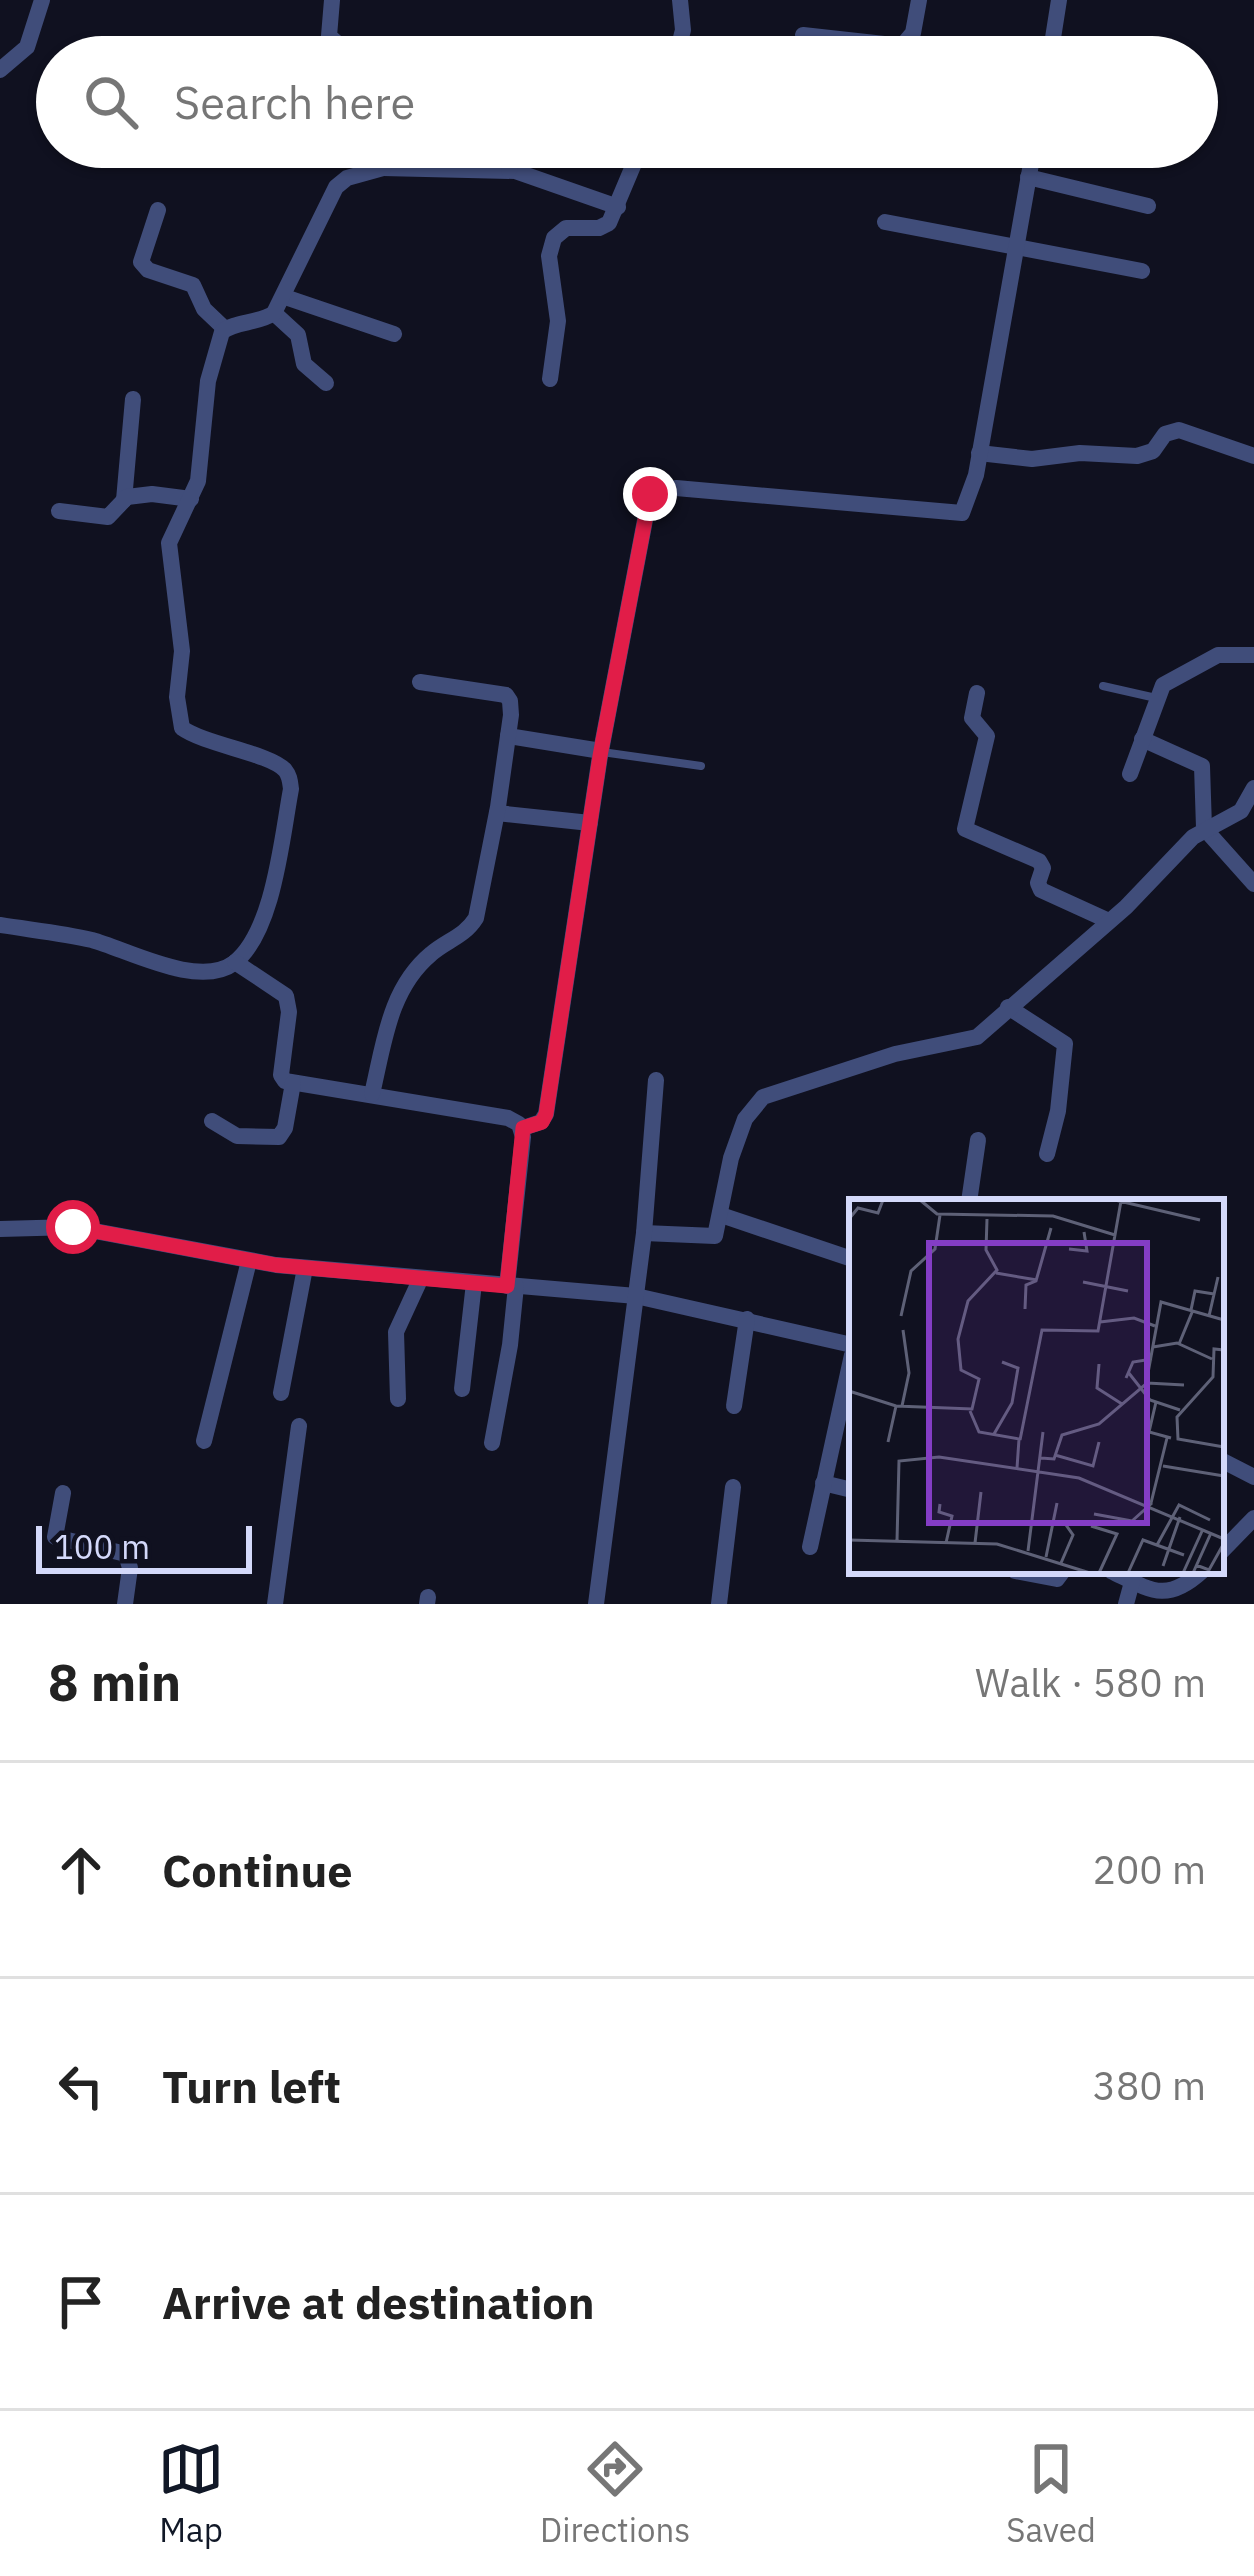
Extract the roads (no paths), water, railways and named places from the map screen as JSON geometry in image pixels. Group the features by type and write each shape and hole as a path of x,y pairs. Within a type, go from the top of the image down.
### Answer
{"street":[{"path":"0,70 27,47 42,0"},
{"path":"329,36 332,0"},
{"path":"680,0 681,36"},
{"path":"911,36 919,0"},
{"path":"1053,36 1059,0"},
{"path":"803,34 820,36"},
{"path":"225,329 262,321 279,305 336,187 347,178 383,168 509,170 618,207"},
{"path":"550,379 558,321 549,265 554,238 566,228 599,228 608,223 633,168"},
{"path":"523,1128 542,1122 546,1114 601,751 650,494 676,488 962,513 980,453 1030,168"},
{"path":"1028,177 1148,206"},
{"path":"158,210 141,262 148,270 193,284 204,309 225,329"},
{"path":"885,222 1142,272"},
{"path":"279,305 394,334"},
{"path":"279,305 298,335 309,370 326,383"},
{"path":"0,925 96,941 185,970 211,971 235,962 255,935 268,902 291,789 284,769 194,736 178,719 182,652 169,543 198,481 208,381 225,329"},
{"path":"124,500 133,399"},
{"path":"980,453 1033,459 1080,453 1137,456 1153,451 1166,434 1179,430 1254,456"},
{"path":"59,512 108,517 124,500 152,494 191,499"},
{"path":"1130,774 1156,698 1170,680 1208,658 1235,652 1254,655"},
{"path":"372,1094 398,993 431,953 467,931 476,918 508,736 511,706 506,695 420,682"},
{"path":"977,693 972,718 987,736 965,829 1039,861 1041,890 1109,921"},
{"path":"508,736 601,751"},
{"path":"1142,739 1201,764 1204,828 1254,884"},
{"path":"644,1233 712,1238 719,1231 725,1177 734,1148 746,1119 764,1097 895,1054 977,1036 1109,921 1204,828 1241,811 1252,796"},
{"path":"497,812 590,823"},
{"path":"235,962 286,996 290,1012 281,1075 293,1083 508,1118 523,1128"},
{"path":"1008,1007 1066,1044 1057,1118 1047,1154"},
{"path":"596,1604 644,1233 656,1080"},
{"path":"212,1121 237,1136 279,1137 293,1083"},
{"path":"492,1443 510,1345 523,1128"},
{"path":"969,1199 978,1140"},
{"path":"721,1215 849,1258"},
{"path":"0,1229 73,1227 305,1268 636,1295 849,1345"},
{"path":"204,1441 249,1261"},
{"path":"281,1393 305,1268"},
{"path":"398,1399 396,1332 420,1280"},
{"path":"462,1389 474,1283"},
{"path":"734,1406 748,1319"},
{"path":"810,1547 849,1368"},
{"path":"275,1604 299,1426"},
{"path":"1224,1462 1254,1477"},
{"path":"823,1483 849,1489"},
{"path":"719,1604 733,1486"},
{"path":"63,1493 56,1537 126,1554 130,1568 125,1604"},
{"path":"1224,1549 1254,1518"},
{"path":"1026,1574 1048,1580 1061,1574"},
{"path":"1117,1574 1164,1594 1180,1589 1198,1574"},
{"path":"1126,1604 1132,1582"}],"lane":[{"path":"1103,686 1156,698"},
{"path":"601,751 701,766"}]}
